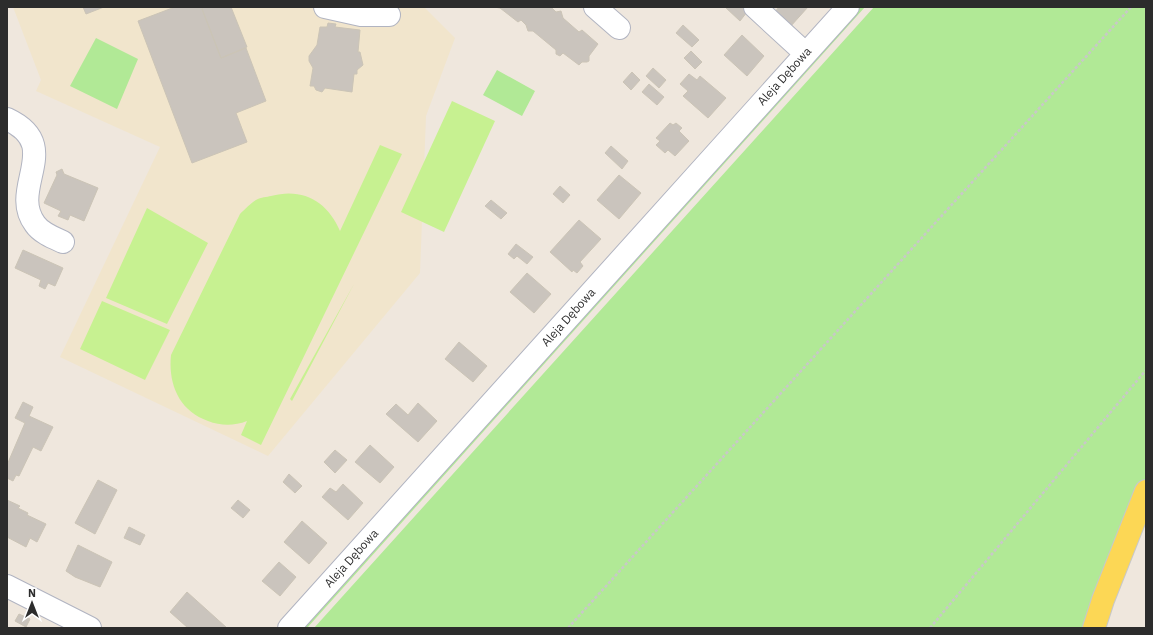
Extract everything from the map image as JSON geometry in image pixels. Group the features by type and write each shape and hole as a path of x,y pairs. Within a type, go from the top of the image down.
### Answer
{"main road":[{"path":"1094,628 1103,600 1146,491"}],"street":[{"path":"325,7 361,14 388,15"},
{"path":"595,7 619,28"},
{"path":"755,7 805,53"},
{"name":"Aleja Dębowa","path":"289,628 848,7"},
{"path":"7,119 21,125 31,136 35,148 28,197 29,210 35,224 47,234 63,242"},
{"path":"7,586 90,628"}],"path":[{"path":"568,628 1130,7"},
{"path":"930,628 1146,370"}],"shaded area":[{"path":"13,7 424,7 455,38 426,116 420,273 268,456 60,357 160,147 36,91 41,80"}],"green space":[{"path":"856,7 865,7 307,628 297,628"},
{"path":"874,7 1146,7 1146,478 1085,628 314,628"},
{"path":"96,38 138,59 117,109 70,86"},
{"path":"497,70 535,91 522,116 483,95"},
{"path":"452,101 495,121 444,232 401,212"},
{"path":"380,145 402,154 261,445 241,435 247,421 232,425 223,425 208,421 190,411 183,403 174,386 171,376 171,355 240,214 260,198 283,194 304,195 313,199 329,212 340,231"},
{"path":"147,208 208,243 167,324 106,298"},
{"path":"354,284 292,401 290,399"},
{"path":"102,301 170,330 145,380 80,349"}],"building":[{"path":"83,7 104,7 86,14"},
{"path":"175,7 204,7 202,9 221,58 246,48 266,101 236,113 247,142 192,163 138,21"},
{"path":"204,7 231,7 247,47 221,58 202,9"},
{"path":"494,7 551,7 556,12 561,11 563,18 579,32 582,30 598,44 589,56 589,61 582,62 579,65 563,53 560,56 556,54 556,50 533,31 528,31 526,25 521,20 518,22 500,8"},
{"path":"725,7 741,7 747,12 740,21"},
{"path":"779,7 808,7 790,27 774,13"},
{"path":"328,23 336,24 335,27 360,30 358,52 360,52 363,65 357,70 357,74 354,74 352,92 325,88 322,92 316,90 314,86 310,86 313,68 309,61 309,56 317,45 320,27 327,27"},
{"path":"683,25 699,40 692,47 676,33"},
{"path":"742,35 764,56 747,76 724,55"},
{"path":"691,51 702,62 695,69 684,58"},
{"path":"653,68 666,80 659,88 646,76"},
{"path":"632,72 640,80 631,90 623,82"},
{"path":"689,74 697,80 700,76 726,98 708,118 683,96 688,91 680,84"},
{"path":"649,84 664,97 657,105 642,92"},
{"path":"670,123 673,125 676,123 682,128 679,131 689,141 675,156 668,150 665,153 656,145 660,141 656,138"},
{"path":"611,146 628,161 622,169 605,153"},
{"path":"62,169 64,174 98,188 84,221 70,215 68,220 58,216 61,211 44,203 57,175 56,172"},
{"path":"619,175 641,193 619,219 597,200"},
{"path":"560,186 570,195 563,203 553,194"},
{"path":"491,200 507,213 501,219 485,206"},
{"path":"579,220 601,239 580,262 583,266 577,273 573,270 572,272 550,252"},
{"path":"516,244 533,257 527,264 517,256 514,259 508,254"},
{"path":"23,250 63,268 55,286 48,283 45,289 39,286 41,280 15,268"},
{"path":"527,273 551,294 534,313 510,292"},
{"path":"459,342 487,366 473,382 445,359"},
{"path":"23,402 33,407 29,416 53,427 41,451 33,447 19,476 16,475 13,481 7,478 7,465 25,423 15,418"},
{"path":"418,403 437,421 418,442 386,414 396,404 408,415"},
{"path":"370,445 394,467 380,483 355,462"},
{"path":"335,450 347,460 335,473 324,462"},
{"path":"289,474 302,486 295,493 283,482"},
{"path":"98,480 117,490 95,534 75,523"},
{"path":"343,484 363,503 348,520 322,497 330,488 336,492"},
{"path":"7,500 20,506 18,508 28,513 27,515 46,524 37,542 30,538 26,547 7,537"},
{"path":"238,500 250,510 243,518 231,508"},
{"path":"302,521 327,543 309,564 284,542"},
{"path":"129,527 145,535 140,545 124,538"},
{"path":"78,545 112,562 100,587 75,577 66,571"},
{"path":"279,562 296,577 280,596 262,581"},
{"path":"187,592 227,628 188,628 170,612"},
{"path":"19,614 30,619 26,627 15,621"}]}
